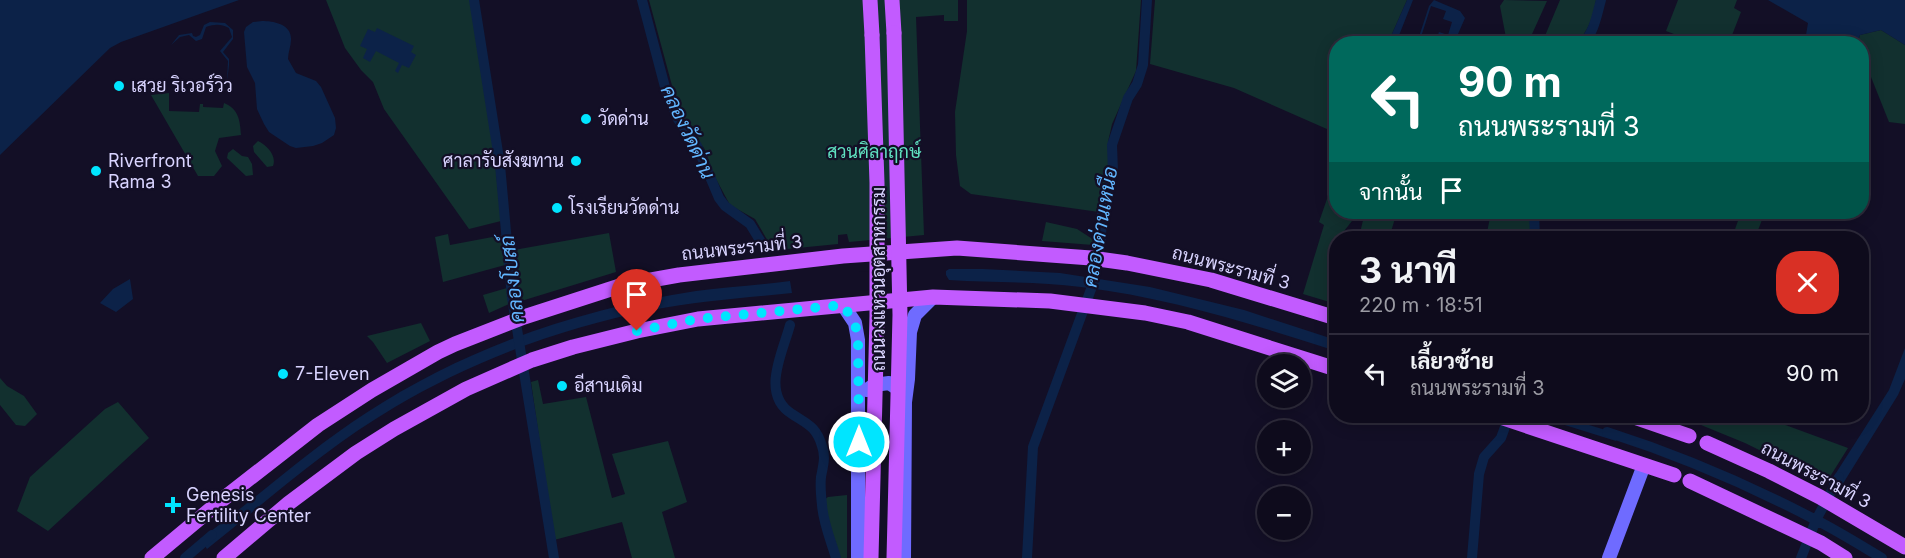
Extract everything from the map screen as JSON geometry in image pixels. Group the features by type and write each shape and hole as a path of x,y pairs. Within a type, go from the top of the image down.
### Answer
{"main road":[{"name":"ถนนวงแหวนอุตสาหกรรม","path":"870,0 877,183 877,316 871,558"},
{"name":"ถนนวงแหวนอุตสาหกรรม","path":"892,0 900,315 894,558"},
{"name":"ถนนพระรามที่ 3","path":"152,558 218,503 342,408 438,352 518,320 623,285 679,275 843,256 957,248 1110,260 1211,280 1329,316"},
{"name":"ถนนวงแหวนอุตสาหกรรม","path":"904,558 905,402 910,332 915,315 933,297"},
{"path":"224,558 289,503 356,453 428,409 466,389 532,360 604,339 698,319 933,297 978,297 1094,307 1188,322 1329,367"},
{"name":"ถนนวงแหวนอุตสาหกรรม","path":"843,305 855,323 858,340 858,558"},
{"path":"859,405 865,391 874,385 889,383 898,389 905,402"},
{"path":"1519,423 1674,476"},
{"path":"1651,423 1689,436"},
{"name":"ถนนพระรามที่ 3","path":"1707,443 1827,500 1905,547"},
{"path":"1609,558 1644,465"},
{"path":"1690,481 1821,543 1845,558"}],"green space":[{"path":"326,0 470,0 492,132 501,221 469,229 384,109 373,82 345,48"},
{"name":"สวนศิลาฤกษ์","path":"649,0 958,0 958,21 944,21 944,15 916,17 924,235 849,242 847,234 838,235 838,244 777,250 772,248 755,219 730,205 716,179 704,148 681,119"},
{"path":"967,0 1141,0 1136,71 1112,124 1108,142 1109,170 1099,212 971,194 960,186 956,155 955,112 967,31"},
{"path":"1155,0 1407,0 1391,36 1329,36 1329,130 1234,88 1150,64"},
{"path":"1504,0 1547,1 1531,36 1506,36 1500,6"},
{"path":"1560,0 1596,0 1590,23 1582,36 1545,36"},
{"path":"1678,0 1737,0 1734,8 1741,12 1732,36 1679,36 1666,31"},
{"path":"1881,30 1905,45 1905,124 1889,122 1871,77 1869,81 1869,36 1860,35"},
{"path":"169,93 169,111 199,112 200,104 203,104 203,107 223,108 224,103 236,112 241,135 219,138 215,151 222,166 214,176 198,176 151,95"},
{"path":"258,141 270,151 274,158 273,166 267,167 254,152 253,146"},
{"path":"233,149 242,156 248,157 252,164 253,175 246,176 227,158 228,153"},
{"path":"1329,193 1329,219 1354,219 1344,231 1329,231 1329,302 1303,294 1324,225 1319,222"},
{"path":"1363,219 1395,219 1391,231 1360,231"},
{"path":"1490,219 1530,219 1530,231 1487,231"},
{"path":"1739,219 1762,219 1758,231 1734,231"},
{"path":"1046,222 1077,229 1094,240 1093,245 1042,241"},
{"path":"609,233 616,272 518,302 514,250"},
{"path":"448,234 450,245 503,235 505,265 443,282 435,237"},
{"path":"507,288 509,304 489,313 483,295"},
{"path":"421,323 430,341 387,363 367,336"},
{"path":"0,378 7,386 24,396 37,414 25,426 16,425 0,405"},
{"path":"538,380 543,404 586,397 612,498 625,494 612,454 668,441 687,502 662,512 675,558 632,558 622,522 554,540 531,382"},
{"path":"118,402 149,438 48,531 17,511 30,477 105,409"},
{"path":"1696,423 1780,423 1848,448 1826,483 1745,443"},
{"path":"847,495 847,558 833,558 829,545 824,500 828,497"}],"water":[{"path":"0,0 239,0 110,48 0,155"},
{"path":"1407,0 1413,0 1399,36 1391,36"},
{"path":"1434,0 1460,11 1465,18 1456,36 1438,36 1439,32 1448,35 1452,22 1443,19 1446,11 1431,6 1421,36 1419,36 1429,6"},
{"path":"1768,0 1905,0 1905,45 1881,30 1860,36 1808,36 1806,35 1808,23"},
{"path":"210,22 225,23 233,30 233,39 223,52 229,59 227,82 228,61 220,51 232,37 229,28 221,25 209,26 206,27 202,39 196,41 189,35 180,37 171,45 179,35 192,33 196,37 200,35 204,25"},
{"path":"253,22 281,24 288,30 291,40 288,59 296,73 316,81 321,87 335,118 336,128 334,135 322,143 296,148 269,132 264,124 257,109 255,83 247,67 244,32 246,27"},
{"path":"377,28 414,46 411,52 416,55 409,68 402,65 398,73 395,71 399,63 376,51 370,62 363,58 367,49 360,46 368,29 375,32"},
{"path":"949,269 983,269 1060,273 1150,287 1244,310 1329,338 1329,349 1242,322 1147,298 1064,285 949,280 946,271"},
{"path":"130,279 133,299 116,312 100,303 113,289"},
{"path":"790,281 792,293 687,304 618,317 552,336 487,360 425,390 346,439 207,549 200,539 323,443 366,413 443,369 483,351 566,320 652,299 696,291"},
{"path":"1905,348 1905,379 1898,395 1839,490 1829,484 1889,390"},
{"path":"1558,423 1589,423 1589,425 1619,434 1616,441"}],"pier":[{"path":"905,268 905,286 859,291 859,272"}],"waterway":[{"name":"คลองโบสถ์","path":"474,0 500,165 512,298 554,558"},
{"name":"คลองวัดด่าน","path":"642,0 665,87 678,119 697,146 719,198 725,206 750,224 764,247"},
{"name":"คลองด่านเหนือ","path":"1027,558 1033,447 1094,281 1101,238 1102,214 1113,171 1112,145 1128,98 1137,84 1143,65 1147,0"},
{"path":"1588,36 1601,0"},
{"path":"1534,219 1535,231"},
{"name":"คลองวัดด่าน","path":"790,325 776,372 777,395 782,406 810,426 820,439 824,454 821,477 823,511 836,558"},
{"path":"1472,558 1479,474 1484,457 1501,438 1506,423"},
{"path":"1607,432 1660,450 1738,482 1789,506 1882,558"},
{"path":"1801,558 1816,520 1839,477"},
{"path":"185,558 212,535"}],"place":[{"name":"เสวย ริเวอร์วิว","path":"119,86"},
{"name":"วัดด่าน","path":"586,119"},
{"name":"ศาลารับสังฆทาน","path":"576,161"},
{"name":"Riverfront Rama 3","path":"96,171"},
{"name":"โรงเรียนวัดด่าน","path":"557,208"},
{"name":"7-Eleven","path":"283,374"},
{"name":"อีสานเดิม","path":"562,386"},
{"name":"Genesis Fertility Center","path":"173,505"}],"route":[{"path":"637,331 698,319 843,305 855,323 858,340 859,442"}]}
